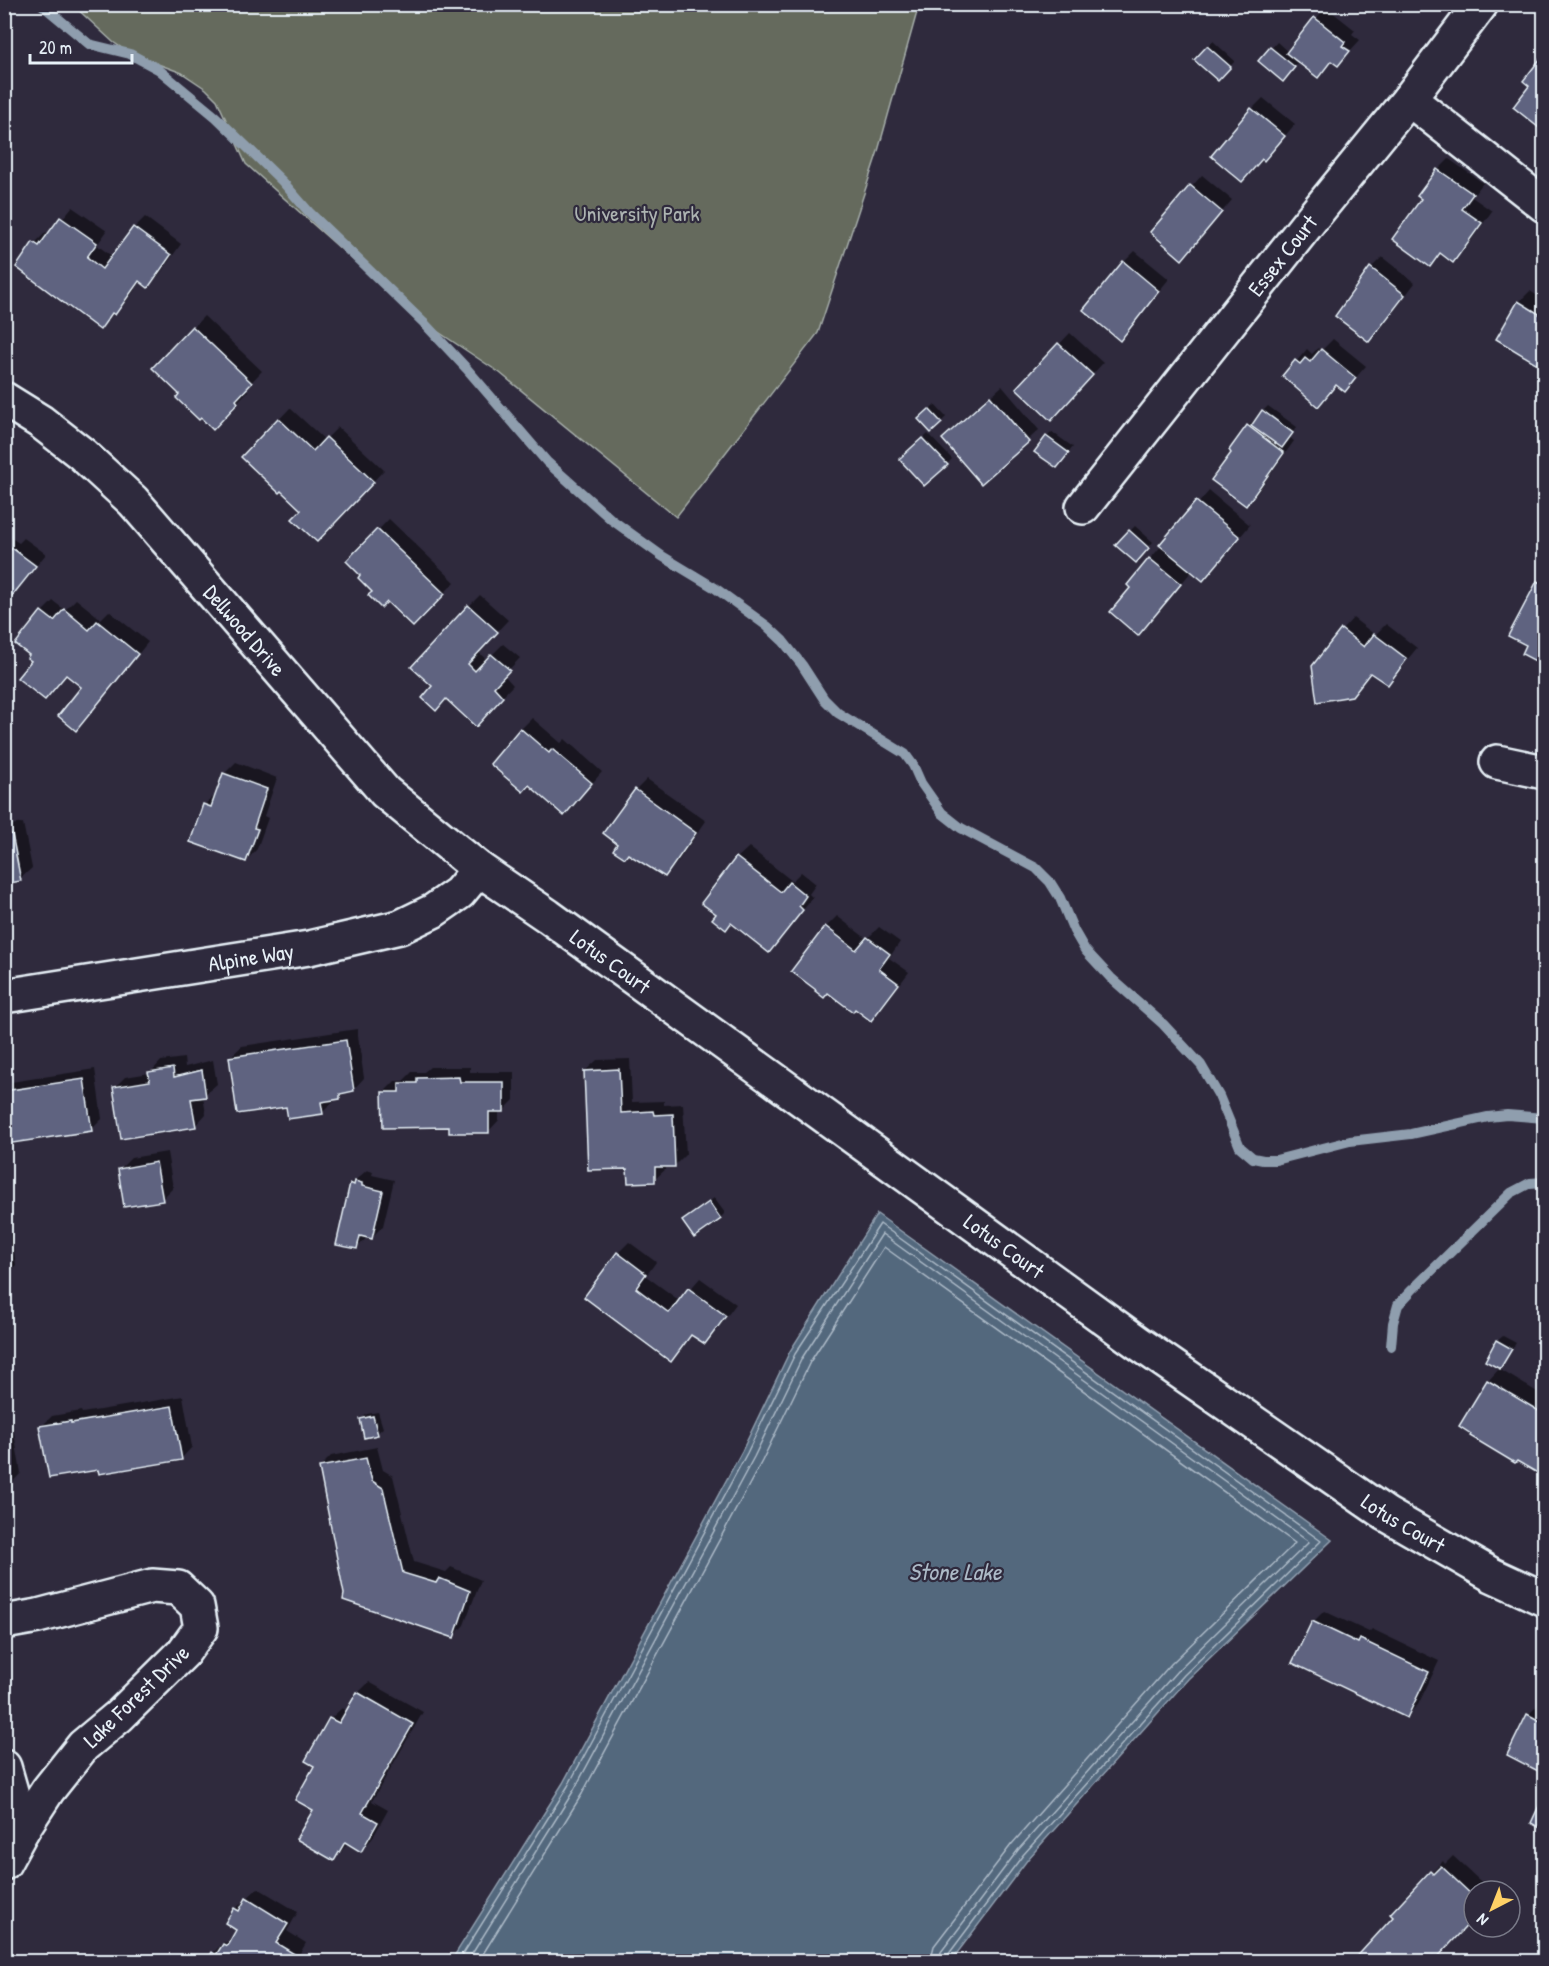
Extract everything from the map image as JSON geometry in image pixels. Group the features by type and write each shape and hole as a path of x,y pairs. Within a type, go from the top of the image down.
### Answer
{"street":[{"name":"Essex Court","path":"1083,507 1409,99 1481,4"},
{"path":"1409,99 1545,205"},
{"name":"Dellwood Drive","path":"4,399 41,422 82,454 133,501 385,792 479,869"},
{"path":"1497,762 1545,772"},
{"name":"Alpine Way","path":"4,996 309,948 400,927 433,911 459,893 479,869"},
{"name":"Lotus Court","path":"479,869 548,916 1137,1342 1386,1514 1492,1575 1545,1599"},
{"name":"Lake Forest Drive","path":"4,1622 38,1616 152,1586 178,1588 197,1606 201,1628 183,1653 119,1716 83,1746 48,1790 4,1863"},
{"path":"4,1767 22,1830"}],"green space":[{"name":"University Park","path":"73,5 919,5 878,151 818,333 676,517 500,373 419,319 246,164 217,100 206,89 182,73 131,54 113,42"}],"water":[{"name":"Stone Lake","path":"877,1214 1332,1540 1188,1679 1028,1859 951,1961 451,1961 563,1783 742,1451 790,1351"}],"building":[{"path":"1314,17 1345,42 1342,46 1350,51 1338,66 1331,61 1318,78 1286,53"},
{"path":"1207,46 1231,67 1218,81 1194,60"},
{"path":"1270,47 1295,67 1283,82 1258,61"},
{"path":"1544,54 1544,132 1513,107 1529,86 1523,81"},
{"path":"1251,108 1285,136 1242,182 1211,156"},
{"path":"1437,169 1473,194 1462,209 1482,223 1453,263 1440,253 1430,267 1392,239 1421,199 1417,196"},
{"path":"1190,185 1222,212 1182,260 1150,232"},
{"path":"60,217 97,243 87,257 102,269 133,227 171,255 148,288 139,281 115,315 112,313 100,330 16,267 33,242 39,246"},
{"path":"1123,261 1159,291 1120,341 1083,310"},
{"path":"1370,267 1405,295 1369,342 1335,316"},
{"path":"1518,301 1544,317 1544,368 1496,339"},
{"path":"192,326 252,383 236,400 238,403 213,430 176,398 179,394 152,368"},
{"path":"1058,343 1093,375 1051,421 1016,388"},
{"path":"1321,349 1356,378 1345,392 1336,385 1318,407 1282,376 1295,360 1300,364 1305,358 1310,362"},
{"path":"990,396 1029,442 981,484 942,439"},
{"path":"929,409 942,423 931,433 918,419"},
{"path":"1262,410 1293,433 1282,448 1251,426"},
{"path":"278,418 313,451 326,437 374,482 317,542 292,519 301,510 281,491 279,493 241,457"},
{"path":"1247,425 1284,453 1246,506 1211,480 1231,453 1229,450"},
{"path":"1046,436 1069,453 1057,468 1034,452"},
{"path":"922,438 948,465 924,486 899,459"},
{"path":"1196,501 1240,537 1203,581 1159,545"},
{"path":"377,529 445,594 413,627 387,602 381,608 368,595 372,592 358,578 360,575 346,561"},
{"path":"1129,530 1149,548 1136,563 1115,545"},
{"path":"12,548 36,566 4,606 4,552 7,554"},
{"path":"1149,558 1181,584 1138,636 1110,612 1130,588 1127,585"},
{"path":"1537,581 1544,585 1543,665 1522,654 1526,645 1508,636"},
{"path":"468,605 498,632 468,664 475,671 491,654 510,670 494,687 503,697 476,727 446,699 436,711 422,698 432,686 411,667"},
{"path":"64,609 89,630 97,621 138,654 76,731 58,716 81,687 66,675 45,700 17,678 31,661 27,658 29,655 15,644 41,611 54,621"},
{"path":"1341,629 1364,647 1374,634 1407,659 1388,685 1370,673 1352,696 1317,702 1312,666"},
{"path":"520,728 549,753 552,749 592,783 564,816 529,785 523,792 490,764"},
{"path":"223,773 267,789 254,828 258,829 246,862 190,842 203,804 211,807"},
{"path":"635,789 696,833 665,877 628,854 625,858 613,850 617,844 603,833"},
{"path":"12,834 21,881 4,884 4,835"},
{"path":"736,857 781,892 789,882 806,896 799,906 803,910 769,953 731,923 726,930 712,919 716,914 701,903"},
{"path":"825,926 856,950 867,937 890,954 879,969 899,984 871,1021 855,1009 853,1012 828,993 824,998 791,971"},
{"path":"346,1040 354,1091 340,1094 340,1099 321,1102 323,1114 288,1119 286,1107 237,1114 229,1057"},
{"path":"173,1068 174,1077 202,1070 206,1097 191,1099 196,1127 121,1139 113,1087 150,1081 148,1072"},
{"path":"619,1069 621,1113 653,1111 654,1115 673,1114 675,1167 655,1167 655,1182 628,1183 627,1169 588,1170 584,1071"},
{"path":"459,1077 460,1082 504,1082 504,1112 489,1112 489,1133 449,1133 449,1127 383,1128 382,1092 399,1092 399,1083 417,1083 417,1078"},
{"path":"84,1079 92,1131 6,1144 4,1091"},
{"path":"156,1162 163,1201 124,1207 118,1169"},
{"path":"355,1181 362,1183 362,1186 383,1191 372,1239 360,1236 357,1249 336,1245 350,1183 354,1185"},
{"path":"709,1202 721,1219 694,1238 682,1221"},
{"path":"617,1252 646,1274 636,1288 669,1313 688,1288 726,1316 705,1344 691,1335 671,1362 584,1297"},
{"path":"1496,1340 1512,1349 1500,1369 1485,1361"},
{"path":"1487,1380 1544,1414 1544,1469 1541,1475 1517,1461 1515,1463 1470,1436 1471,1434 1459,1426"},
{"path":"172,1406 182,1460 99,1474 98,1470 49,1478 39,1426"},
{"path":"373,1416 378,1435 364,1438 360,1419"},
{"path":"4,1451 11,1486 4,1487"},
{"path":"366,1458 372,1481 383,1488 403,1573 436,1583 439,1578 470,1591 454,1638 343,1600 344,1594 319,1467"},
{"path":"1312,1621 1358,1643 1360,1639 1429,1672 1407,1718 1292,1663"},
{"path":"357,1692 413,1724 362,1813 378,1822 361,1852 345,1842 334,1861 296,1839 313,1810 295,1800 314,1766 305,1761 329,1718 339,1723"},
{"path":"1527,1714 1544,1723 1544,1774 1507,1755"},
{"path":"1544,1795 1544,1830 1531,1823"},
{"path":"1441,1866 1462,1886 1462,1931 1437,1958 1434,1956 1429,1962 1352,1962 1393,1917 1390,1914 1430,1871 1433,1874"},
{"path":"246,1898 288,1924 276,1943 296,1955 292,1962 206,1962 212,1952 216,1955 223,1944 227,1946 236,1930 225,1923 234,1908 239,1911"}],"waterway":[{"path":"41,4 89,44 130,54 158,69 216,117 282,181 309,212 424,323 547,462 612,520 662,556 715,588 767,626 783,641 824,699 838,713 905,754 921,783 942,813 961,828 1036,868 1050,882 1060,898 1085,950 1111,978 1163,1024 1201,1065 1219,1096 1240,1147 1253,1158 1276,1160 1350,1141 1411,1134 1488,1117 1507,1115 1544,1118"},
{"path":"1391,1346 1393,1323 1398,1305 1511,1193 1530,1183 1544,1182"}]}
